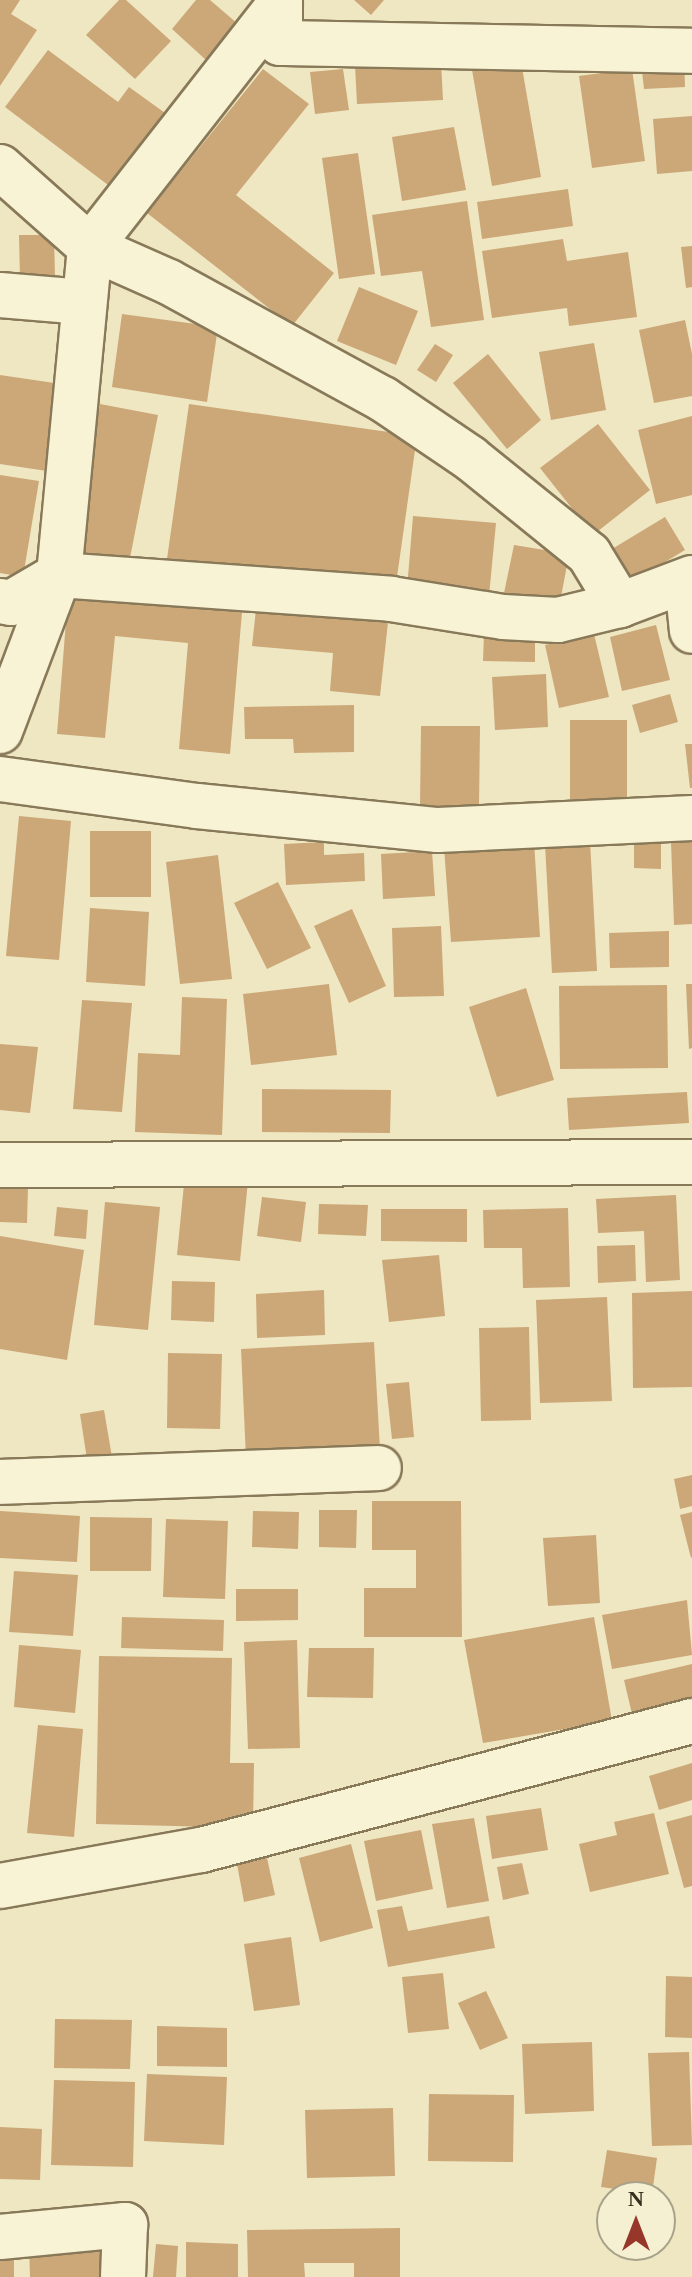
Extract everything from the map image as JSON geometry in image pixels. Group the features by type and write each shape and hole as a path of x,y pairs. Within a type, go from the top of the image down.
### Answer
{"street":[{"path":"280,2 280,43 692,51"},
{"path":"0,731 59,575 90,247 280,2"},
{"path":"0,167 90,247 169,282 383,399 457,449 589,554 620,605"},
{"path":"0,295 84,302"},
{"path":"0,601 11,603 59,575 391,599 503,617 558,620 620,605 689,580 692,631"},
{"path":"0,779 197,806 438,830 692,818"},
{"path":"0,1165 692,1162"},
{"path":"0,1482 379,1468"},
{"path":"0,1886 201,1850 692,1721"},
{"path":"0,2237 125,2225 123,2277"}],"building":[{"path":"0,0 20,0 11,14 37,30 0,86"},
{"path":"119,0 126,0 171,41 135,79 86,35"},
{"path":"196,0 210,0 238,24 206,60 172,29"},
{"path":"354,0 384,0 371,15"},
{"path":"48,50 118,102 129,87 172,118 116,191 5,107"},
{"path":"520,56 541,177 492,186 471,64"},
{"path":"684,60 685,87 644,89 641,62"},
{"path":"441,62 443,100 357,104 355,65"},
{"path":"263,69 309,104 236,195 334,273 292,326 147,213"},
{"path":"343,69 349,110 315,114 310,72"},
{"path":"632,69 645,161 592,168 579,76"},
{"path":"692,116 692,171 657,174 653,119"},
{"path":"454,127 466,190 402,201 392,137"},
{"path":"358,153 375,274 339,279 322,158"},
{"path":"568,189 573,226 482,239 477,202"},
{"path":"467,201 484,320 431,327 422,271 381,276 372,215"},
{"path":"19,235 54,235 55,277 20,277"},
{"path":"563,239 567,261 628,252 637,317 569,326 567,308 492,318 482,251"},
{"path":"692,246 692,287 686,288 681,247"},
{"path":"359,287 418,311 396,365 337,341"},
{"path":"122,314 218,327 207,402 112,387"},
{"path":"685,320 692,354 692,396 654,403 639,330"},
{"path":"594,343 606,410 551,420 539,352"},
{"path":"435,344 453,355 436,382 417,370"},
{"path":"488,354 541,420 507,449 453,383"},
{"path":"0,375 61,384 47,471 0,464"},
{"path":"100,404 158,415 128,568 70,557"},
{"path":"189,404 417,436 395,591 167,559"},
{"path":"692,416 692,495 656,504 638,430"},
{"path":"598,424 650,490 593,535 540,468"},
{"path":"0,475 39,481 23,577 0,573"},
{"path":"413,516 496,523 489,596 407,589"},
{"path":"665,517 685,550 627,585 607,552"},
{"path":"514,545 569,554 559,608 503,598"},
{"path":"69,584 243,600 230,754 179,749 188,643 115,636 105,738 57,734"},
{"path":"257,600 389,613 380,696 330,691 333,653 252,646"},
{"path":"656,625 670,680 622,691 610,637"},
{"path":"484,634 535,635 535,662 483,661"},
{"path":"594,634 609,697 559,708 545,645"},
{"path":"546,674 548,727 495,730 492,677"},
{"path":"670,694 678,722 640,733 632,705"},
{"path":"354,705 354,752 294,753 293,739 245,739 244,707"},
{"path":"570,720 627,720 627,799 570,799"},
{"path":"421,726 480,726 479,806 420,806"},
{"path":"685,744 692,744 692,788 690,788"},
{"path":"19,816 71,821 59,960 6,956"},
{"path":"90,831 151,831 151,897 90,897"},
{"path":"634,839 661,839 661,869 634,868"},
{"path":"534,841 540,937 451,942 444,847"},
{"path":"590,841 597,971 552,973 545,844"},
{"path":"324,842 324,855 364,853 365,881 286,885 284,844"},
{"path":"671,842 692,842 692,924 674,925"},
{"path":"432,851 435,896 383,899 381,854"},
{"path":"218,855 232,979 180,984 166,862"},
{"path":"278,882 311,948 267,969 234,903"},
{"path":"90,908 149,912 145,986 86,982"},
{"path":"352,909 386,986 349,1003 314,926"},
{"path":"441,926 444,996 394,997 392,928"},
{"path":"669,931 669,967 610,968 609,933"},
{"path":"329,984 337,1055 251,1065 243,994"},
{"path":"686,984 692,984 692,1048 689,1049"},
{"path":"667,985 668,1068 560,1069 559,986"},
{"path":"526,988 554,1080 497,1097 469,1007"},
{"path":"182,997 227,999 222,1135 135,1132 138,1053 180,1055"},
{"path":"82,1000 132,1003 122,1112 73,1109"},
{"path":"0,1044 38,1047 30,1113 0,1110"},
{"path":"262,1089 391,1090 390,1133 262,1132"},
{"path":"687,1092 689,1123 569,1130 567,1098"},
{"path":"185,1174 248,1181 240,1261 177,1255"},
{"path":"0,1186 28,1187 27,1223 0,1222"},
{"path":"676,1195 680,1280 646,1282 644,1231 598,1233 596,1199"},
{"path":"262,1197 306,1202 301,1242 257,1236"},
{"path":"105,1202 160,1207 148,1330 94,1325"},
{"path":"319,1204 368,1205 366,1236 318,1234"},
{"path":"57,1207 88,1210 86,1239 54,1236"},
{"path":"568,1208 570,1287 523,1288 522,1248 484,1248 483,1210"},
{"path":"381,1209 467,1209 467,1242 381,1241"},
{"path":"0,1236 84,1250 67,1360 0,1349"},
{"path":"635,1245 636,1281 598,1283 597,1246"},
{"path":"439,1255 445,1316 389,1322 382,1260"},
{"path":"172,1281 215,1282 214,1322 171,1320"},
{"path":"324,1290 325,1335 257,1338 256,1294"},
{"path":"692,1291 692,1387 633,1388 632,1293"},
{"path":"607,1297 612,1401 540,1403 536,1300"},
{"path":"529,1327 531,1420 481,1421 479,1328"},
{"path":"374,1342 380,1450 246,1458 241,1349"},
{"path":"168,1353 222,1354 220,1429 167,1428"},
{"path":"409,1382 414,1437 392,1439 386,1384"},
{"path":"104,1410 114,1469 89,1472 80,1414"},
{"path":"692,1475 692,1506 680,1509 674,1479"},
{"path":"372,1501 461,1501 462,1637 364,1637 364,1588 416,1588 416,1550 372,1550"},
{"path":"319,1510 357,1510 356,1548 319,1547"},
{"path":"0,1511 80,1516 77,1562 0,1558"},
{"path":"253,1511 299,1512 298,1549 252,1547"},
{"path":"692,1512 692,1557 691,1558 680,1515"},
{"path":"90,1517 152,1518 151,1571 90,1571"},
{"path":"166,1519 228,1521 225,1599 163,1597"},
{"path":"596,1535 600,1603 548,1606 543,1538"},
{"path":"14,1571 78,1575 73,1636 9,1632"},
{"path":"236,1589 298,1589 298,1620 236,1621"},
{"path":"687,1600 692,1655 612,1669 602,1615"},
{"path":"122,1617 224,1620 223,1651 121,1648"},
{"path":"594,1617 612,1721 483,1743 464,1640"},
{"path":"297,1640 300,1748 248,1749 244,1642"},
{"path":"19,1645 81,1650 75,1713 14,1707"},
{"path":"309,1648 374,1648 373,1698 307,1697"},
{"path":"99,1656 232,1658 230,1763 254,1763 253,1828 96,1824"},
{"path":"692,1664 692,1700 632,1714 624,1680"},
{"path":"38,1725 83,1729 74,1837 27,1833"},
{"path":"692,1763 692,1800 659,1810 649,1776"},
{"path":"541,1808 548,1850 492,1859 486,1816"},
{"path":"654,1813 669,1874 590,1892 579,1844 617,1835 614,1822"},
{"path":"692,1815 692,1886 684,1888 666,1822"},
{"path":"474,1818 489,1901 447,1908 432,1824"},
{"path":"421,1830 433,1889 376,1901 364,1841"},
{"path":"351,1844 373,1928 320,1942 299,1858"},
{"path":"267,1858 275,1895 244,1902 237,1864"},
{"path":"522,1863 529,1894 503,1900 497,1867"},
{"path":"402,1906 408,1931 489,1916 495,1948 388,1967 377,1910"},
{"path":"291,1937 300,2005 254,2011 244,1944"},
{"path":"443,1973 449,2029 408,2033 402,1977"},
{"path":"666,1976 692,1977 692,2038 665,2037"},
{"path":"486,1991 508,2038 480,2050 458,2003"},
{"path":"55,2019 132,2020 130,2069 54,2068"},
{"path":"157,2026 227,2028 227,2067 157,2066"},
{"path":"592,2042 594,2111 525,2114 522,2044"},
{"path":"689,2052 692,2145 652,2146 648,2053"},
{"path":"147,2074 227,2077 224,2145 144,2141"},
{"path":"54,2080 135,2082 133,2167 51,2165"},
{"path":"429,2094 514,2095 513,2162 428,2161"},
{"path":"393,2108 395,2176 307,2178 305,2110"},
{"path":"0,2127 42,2129 40,2180 0,2179"},
{"path":"607,2150 657,2158 654,2181 602,2181"},
{"path":"400,2228 400,2277 354,2277 354,2263 304,2263 305,2277 248,2277 247,2230"},
{"path":"106,2242 107,2277 30,2277 29,2245"},
{"path":"186,2242 238,2244 238,2277 186,2277"},
{"path":"156,2244 178,2246 176,2277 153,2277"},
{"path":"0,2248 14,2248 14,2277 0,2277"}]}
